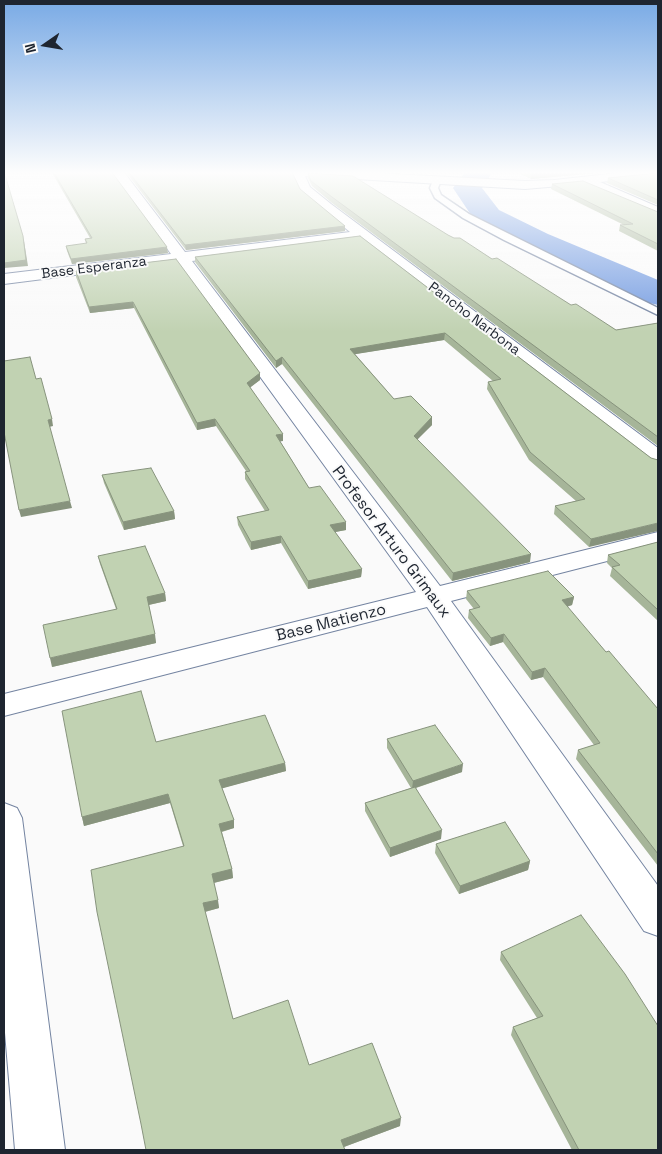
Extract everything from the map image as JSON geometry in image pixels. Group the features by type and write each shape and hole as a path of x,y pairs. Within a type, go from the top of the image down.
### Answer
{"street":[{"name":"Profesor Arturo Grimaux","path":"156,225 434,597 658,918"},
{"name":"Pancho Narbona","path":"351,225 658,458"},
{"name":"Base Esperanza","path":"4,279 364,235"},
{"name":"Base Matienzo","path":"4,704 658,540"},
{"path":"4,818 40,1150"}],"lane":[{"path":"482,225 658,312"}],"building":[{"path":"4,225 20,225 26,260 4,263"},
{"path":"84,225 151,225 167,247 71,259 66,246 87,243 85,239 92,238"},
{"path":"169,225 345,226 185,245"},
{"path":"370,225 432,225 454,238 460,238 492,259 497,258 571,305 576,304 616,330 658,323 658,437"},
{"path":"620,225 658,225 658,244"},
{"path":"360,236 651,458 658,460 658,523 591,539 555,506 585,499 530,452 488,382 501,379 445,333 350,349 394,399 411,396 432,417 414,436 531,554 453,573 282,357 276,361 195,257"},
{"path":"176,259 260,373 247,383 283,434 276,435 309,488 320,486 346,522 330,525 362,569 308,581 281,536 251,542 237,517 269,510 245,472 250,471 215,419 197,423 133,302 89,307 76,271"},
{"path":"30,357 36,379 41,378 52,419 48,420 70,501 19,510 4,432 4,361"},
{"path":"151,468 174,511 123,522 102,475"},
{"path":"658,542 658,610 612,567 620,565 608,555"},
{"path":"145,546 165,593 147,597 155,634 50,658 43,625 117,609 98,556"},
{"path":"548,571 574,597 562,600 606,652 609,651 658,709 658,854 578,750 600,743 545,668 532,672 504,634 491,638 469,610 480,607 467,591"},
{"path":"141,691 156,742 265,715 285,763 219,780 234,820 219,824 232,869 212,874 218,900 203,903 233,1019 288,1000 309,1065 372,1043 401,1118 341,1140 345,1150 146,1150 97,912 91,870 184,846 168,794 82,817 62,711"},
{"path":"435,725 463,764 413,781 387,739"},
{"path":"415,787 442,830 390,848 365,803"},
{"path":"505,822 530,861 460,886 436,844"},
{"path":"581,915 625,974 658,1026 658,1150 579,1150 513,1027 543,1016 501,952"}],"waterway":[{"path":"504,225 536,241 658,294"}]}
